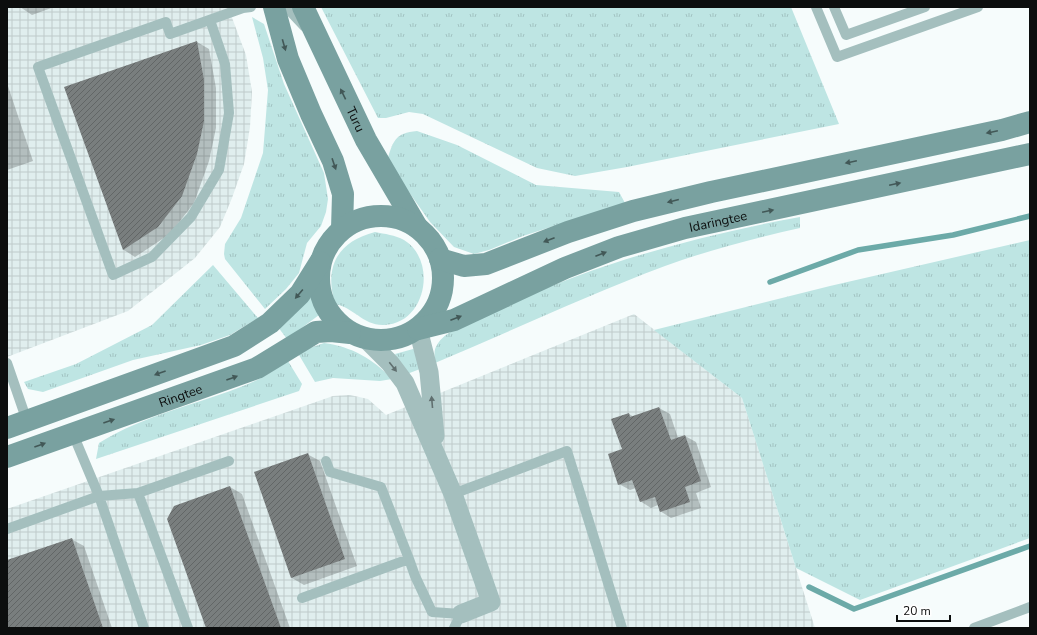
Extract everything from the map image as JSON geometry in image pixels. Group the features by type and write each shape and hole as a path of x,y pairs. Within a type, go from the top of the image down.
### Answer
{"main road":[{"path":"274,7 288,59 310,114 333,161 343,194 342,229"},
{"name":"Turu","path":"303,7 366,140 417,227"},
{"path":"440,259 464,266 486,264 568,232 633,211 711,192 1002,130 1030,122"},
{"name":"Idaringtee","path":"418,329 454,320 565,268 619,247 678,230 1030,154"},
{"path":"7,428 234,346 270,323 295,299 320,262 332,238 353,222 366,217 379,215 405,220 417,227 431,241 440,259 444,278 441,297 432,315 418,329 402,337 384,341 358,336 334,320 323,302 318,282 320,262"},
{"name":"Ringtee","path":"7,457 257,368 316,332 331,331 358,336"}],"street":[{"path":"418,329 429,372 436,455"},
{"path":"358,336 390,363 405,382 453,494 491,602 458,621"}],"lane":[{"path":"210,20 225,64 230,112 219,170 191,217 152,257 113,275 38,67 166,22 170,34 243,8 251,7"},
{"path":"280,7 289,10 302,23 329,64"},
{"path":"816,7 837,57 978,7"},
{"path":"834,7 846,35 925,7"},
{"path":"7,363 28,421"},
{"path":"73,434 99,496 144,628"},
{"path":"453,494 567,451 622,628"},
{"path":"7,529 99,496 138,493 229,461"},
{"path":"326,461 330,472 381,487 414,576 432,612 458,621"},
{"path":"138,493 188,628"},
{"path":"302,598 409,560"},
{"path":"974,628 1030,607"}],"shaded area":[{"path":"7,7 228,7 246,55 252,92 250,127 244,164 220,227 195,258 128,311 7,357"},
{"path":"634,314 742,398 815,628 7,628 7,509 333,396 350,395 368,399 386,415"}],"green space":[{"path":"321,7 791,7 839,124 627,167 575,176 537,168 423,114 409,112 386,118 378,118"},
{"path":"252,17 264,24 284,84 324,173 328,199 326,212 321,226 307,243 299,273 286,289 265,309 225,259 224,254 225,244 241,218 263,153 268,90 263,58"},
{"path":"417,131 457,145 536,185 619,192 625,203 523,236 489,250 474,254 454,247 430,222 387,161 393,143 399,136"},
{"path":"800,217 800,228 732,245 665,266 578,301 435,363 435,349 441,340 450,332 556,284 636,256 718,234"},
{"path":"375,232 404,240 415,250 421,262 424,276 418,303 410,314 398,322 384,325 370,323 347,309 335,304 332,291 331,279 333,268 343,249 351,242 362,236"},
{"path":"1030,240 1030,538 860,600 796,568 742,398 654,330 830,286"},
{"path":"213,265 258,318 230,335 201,345 133,360 43,392 28,389 24,382 76,364 152,325"},
{"path":"312,296 319,315 287,339 278,327"},
{"path":"324,343 344,347 369,359 392,379 380,381 333,378 315,382 299,355 310,348"},
{"path":"413,349 415,350 420,369 407,374 395,354"},
{"path":"288,361 302,384 299,391 96,459 99,443 116,433 153,417 253,382"}],"building":[{"path":"197,41 204,80 204,121 197,154 182,196 158,227 123,250 64,87"},
{"path":"659,407 671,440 685,435 701,481 685,487 690,502 660,512 655,497 640,502 632,480 618,485 608,454 622,449 611,419 629,413 630,417"},
{"path":"308,453 345,559 291,578 254,472"},
{"path":"230,486 281,628 206,628 167,519 174,506"},
{"path":"72,538 103,628 7,628 7,560"}],"waterway":[{"path":"770,282 858,250 953,235 1030,216"},
{"path":"809,587 854,609 1030,546"}]}
